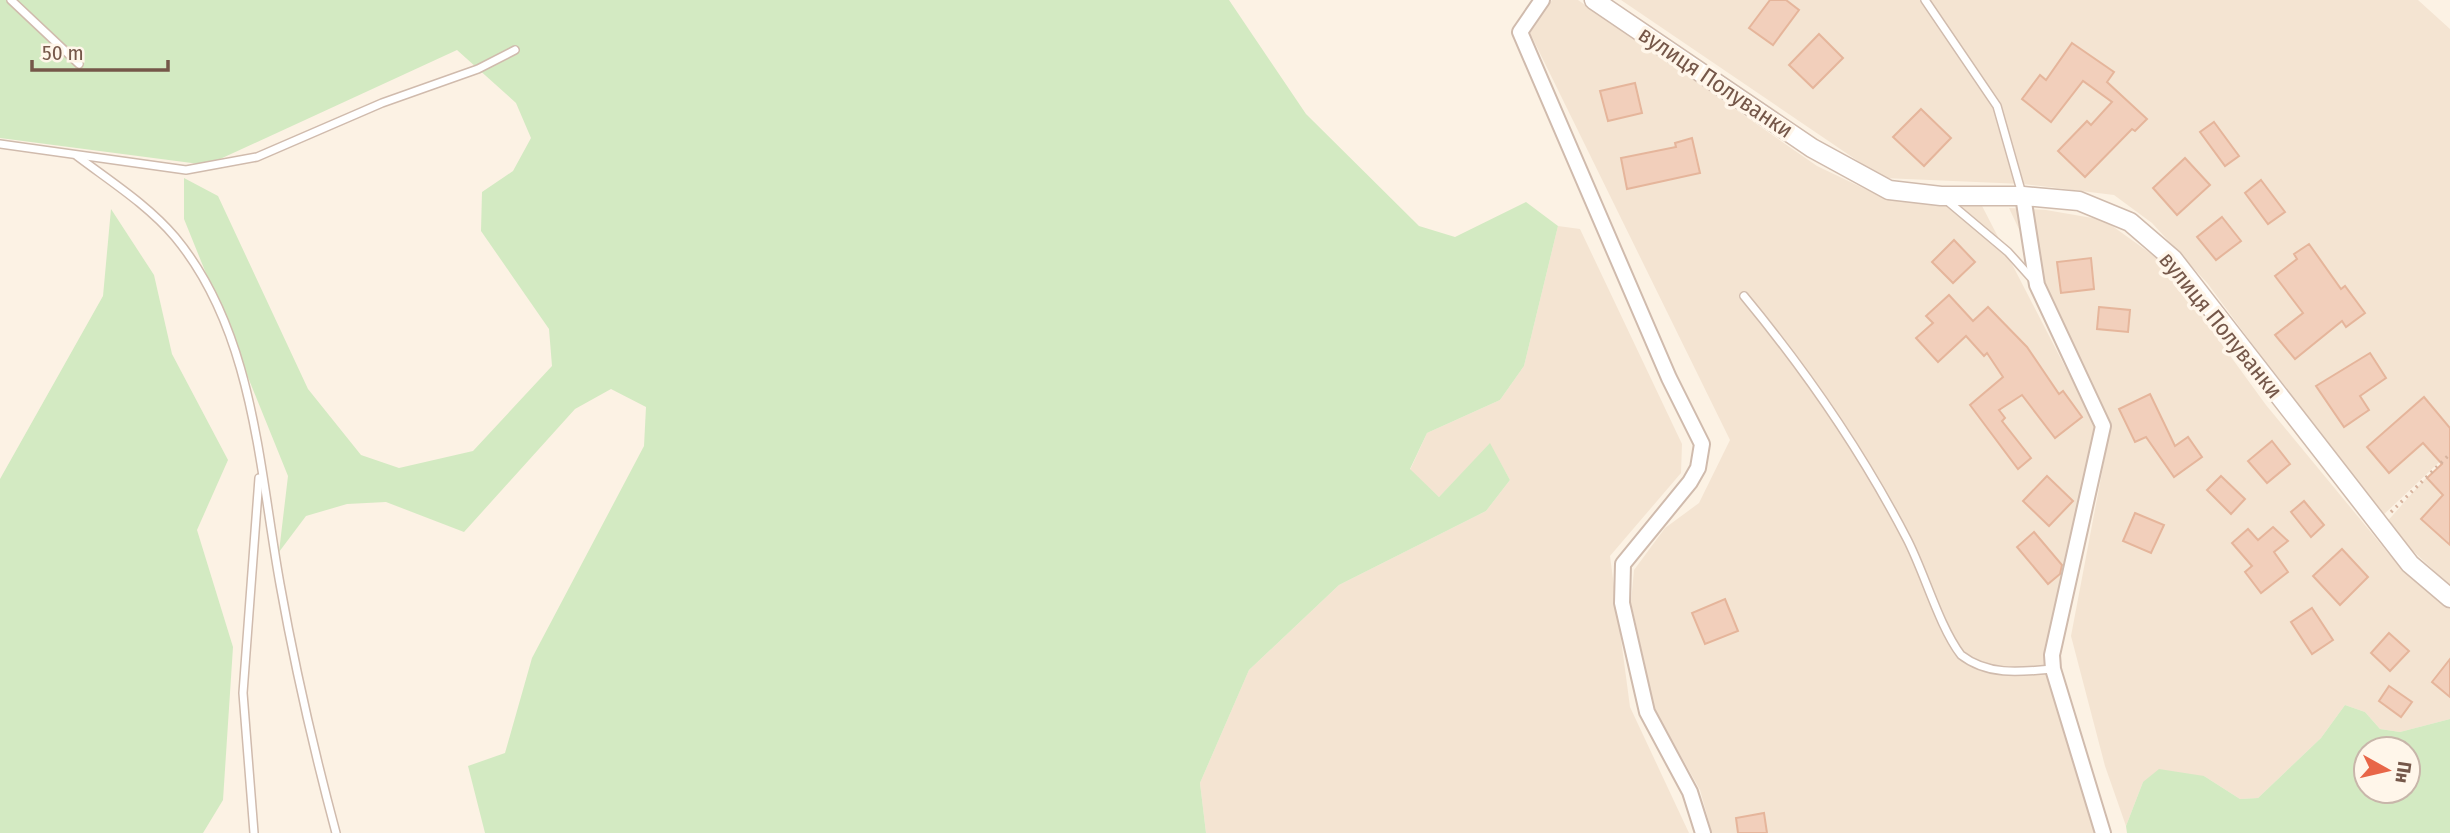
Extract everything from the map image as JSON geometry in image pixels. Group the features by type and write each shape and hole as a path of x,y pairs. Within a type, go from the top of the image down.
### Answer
{"street":[{"path":"1542,0 1520,32 1670,378 1702,444 1698,468 1690,482 1623,564 1622,603 1647,712 1690,792 1703,833"},
{"name":"вулиця Полуванки","path":"1594,0 1812,148 1889,190 1941,197 2023,196 2079,201 2130,222 2173,260 2410,564 2450,598"},
{"path":"2023,196 2037,285 2103,426 2052,654 2053,668 2103,833"}],"lane":[{"path":"11,0 79,64"},
{"path":"1924,0 1997,106 2023,196"},
{"path":"0,144 186,170 257,157 382,103 478,69 515,50"},
{"path":"77,156 130,195 175,237 211,295 241,363 309,733 337,833"},
{"path":"1941,197 2008,252 2037,285"},
{"path":"1744,296 1800,364 1864,465 1907,539 1961,655 1980,665 2013,673 2053,668"},
{"path":"254,833 243,692 261,464"}],"path":[{"path":"2377,525 2450,454"}],"shaded area":[{"path":"1552,0 1578,0 1817,166 1888,200 1980,202 2095,425 2096,436 2047,657 2097,833 1712,833 1700,790 1655,710 1631,603 1634,570 1665,528 1699,503 1730,440 1530,33"},
{"path":"1621,0 2418,0 2450,29 2450,452 2380,518 2208,284 2152,223 2114,195 2023,184 1883,178"},
{"path":"2009,208 2046,210 2104,220 2161,261 2266,405 2393,559 2450,608 2450,719 2400,732 2380,729 2365,712 2345,705 2321,738 2258,798 2240,799 2204,776 2143,782 2126,826 2105,766 2071,636 2111,425"},
{"path":"1558,226 1580,229 1682,444 1681,473 1610,556 1630,707 1689,833 1206,833 1200,783 1249,670 1339,585 1486,511 1510,480 1490,444 1439,497 1410,470 1427,433 1500,400 1524,366"},
{"path":"2450,456 2450,586 2385,524 2423,481"}],"green space":[{"path":"0,0 1229,0 1306,114 1419,226 1455,237 1526,202 1558,226 1524,366 1500,400 1427,433 1410,469 1439,497 1490,443 1510,480 1486,511 1339,585 1249,670 1200,783 1206,833 485,833 468,766 505,753 532,658 644,446 646,407 611,389 575,409 464,532 386,502 347,504 306,516 279,552 288,476 184,219 184,178 218,196 308,389 361,455 399,468 473,451 552,366 549,329 481,231 482,192 513,171 531,138 516,103 457,50 207,165 0,138"},
{"path":"111,209 154,275 172,354 228,460 197,530 233,647 223,800 203,833 0,833 0,479 103,296"},
{"path":"2345,705 2365,712 2380,729 2400,732 2450,719 2450,833 2127,833 2126,826 2143,782 2159,769 2204,776 2240,799 2258,798 2321,738"}],"building":[{"path":"1770,0 1786,0 1799,10 1773,45 1749,28"},
{"path":"1819,34 1843,58 1813,88 1789,65"},
{"path":"2072,43 2114,72 2107,82 2147,119 2135,131 2132,129 2085,177 2058,151 2087,121 2091,125 2112,102 2083,81 2051,122 2022,99 2040,75 2046,80"},
{"path":"1635,83 1642,113 1608,121 1600,91"},
{"path":"1921,109 1951,138 1924,166 1893,137"},
{"path":"2214,122 2239,156 2225,166 2200,132"},
{"path":"1692,138 1700,173 1627,189 1621,158 1676,147 1675,143"},
{"path":"2185,158 2210,185 2177,215 2153,188"},
{"path":"2261,180 2285,212 2268,224 2245,193"},
{"path":"2222,217 2241,241 2216,260 2197,237"},
{"path":"1954,240 1975,262 1953,283 1932,262"},
{"path":"2309,244 2341,289 2345,286 2365,313 2346,327 2342,321 2295,359 2275,335 2303,313 2275,276 2297,259 2294,254"},
{"path":"2091,258 2094,289 2061,293 2057,262"},
{"path":"1949,295 1973,321 1988,307 2027,347 2059,394 2063,391 2082,417 2055,438 2022,395 1999,410 2005,418 2002,421 2031,458 2018,469 1970,405 2003,377 1987,353 1984,356 1966,336 1938,362 1916,338 1933,323 1926,316"},
{"path":"2099,307 2130,310 2128,332 2097,329"},
{"path":"2370,353 2386,378 2360,396 2369,410 2344,427 2316,386"},
{"path":"2150,394 2175,446 2188,437 2202,457 2174,477 2146,437 2135,442 2119,409"},
{"path":"2424,397 2450,428 2450,545 2421,519 2443,495 2427,478 2442,464 2423,443 2389,473 2367,447"},
{"path":"2272,441 2290,464 2267,483 2248,461"},
{"path":"2047,476 2073,501 2049,526 2023,501"},
{"path":"2221,476 2245,499 2231,514 2207,490"},
{"path":"2304,501 2324,525 2311,537 2291,512"},
{"path":"2135,513 2164,525 2151,553 2123,541"},
{"path":"2273,527 2288,541 2274,552 2288,572 2261,593 2245,572 2252,566 2232,543 2248,529 2258,540"},
{"path":"2034,532 2062,565 2060,574 2048,584 2017,547"},
{"path":"2342,549 2368,577 2340,605 2313,576"},
{"path":"1725,599 1738,631 1705,644 1692,613"},
{"path":"2312,608 2333,640 2312,654 2291,622"},
{"path":"2389,633 2409,651 2390,671 2371,653"},
{"path":"2450,659 2450,697 2432,682"},
{"path":"2389,686 2412,702 2401,717 2379,701"},
{"path":"1764,813 1767,833 1738,833 1736,818"}]}
